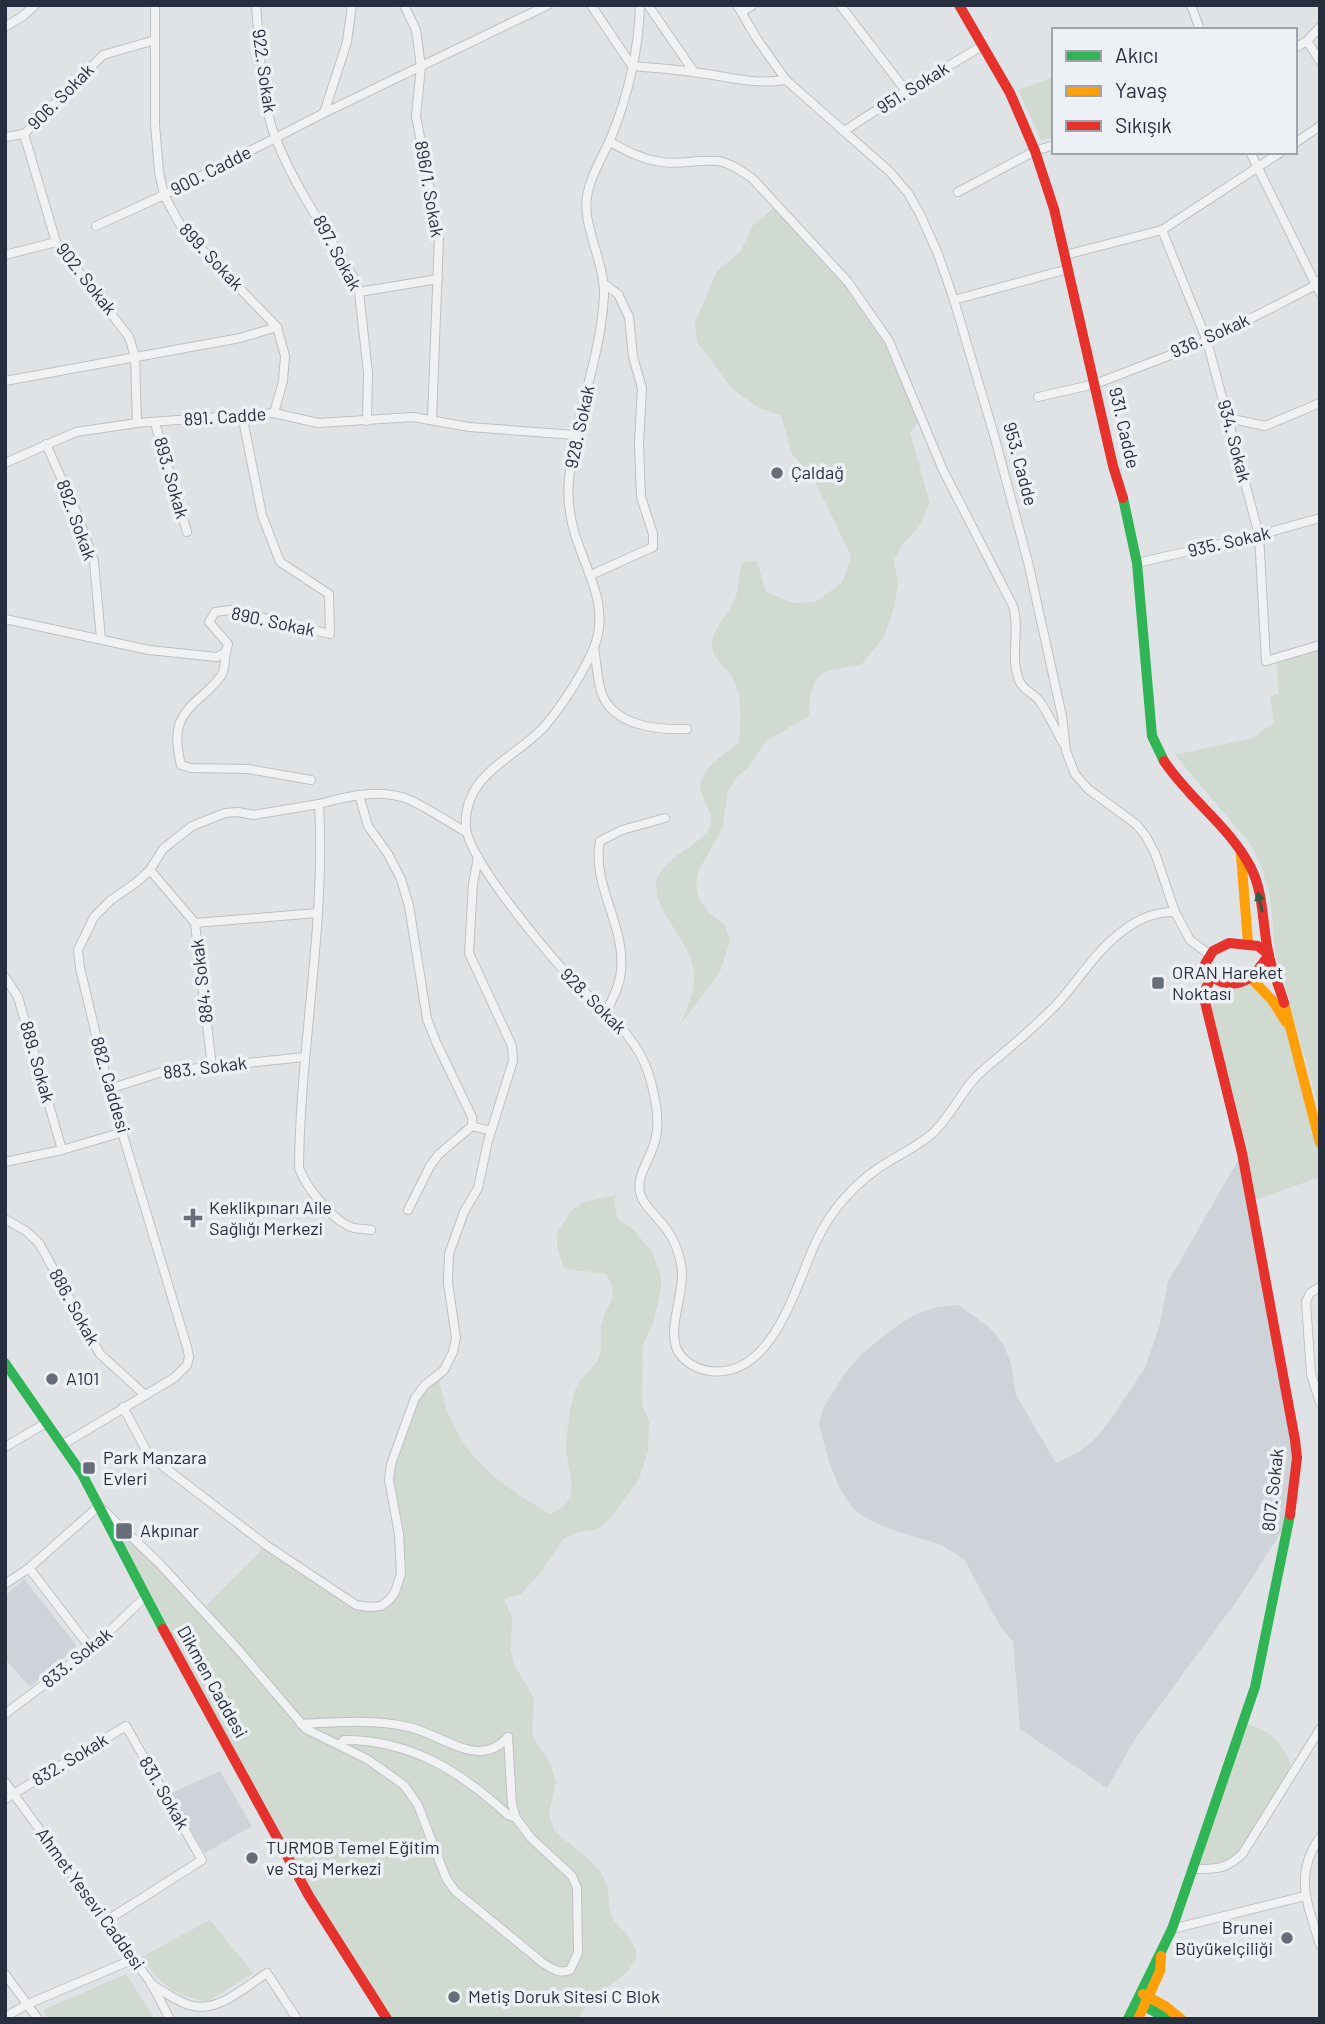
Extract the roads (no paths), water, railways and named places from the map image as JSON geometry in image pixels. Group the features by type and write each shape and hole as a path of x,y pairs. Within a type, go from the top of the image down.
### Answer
{"main road":[{"name":"931. Cadde","path":"959,5 1010,93 1035,151 1054,209 1137,563 1152,736 1168,767 1229,834 1251,868 1262,905 1269,955 1320,1143"},
{"path":"1240,852 1248,943"},
{"path":"1229,943 1248,943 1258,946 1269,955 1250,977 1222,984 1211,978 1205,964 1210,955 1220,946 1229,943"},
{"path":"1250,977 1272,1000 1291,1030"},
{"name":"807. Sokak","path":"1138,2019 1142,2000 1172,1929 1261,1666 1290,1518 1297,1458 1296,1440 1245,1165 1205,1002 1206,988 1211,978"},
{"name":"Dikmen Caddesi","path":"5,1363 82,1474 145,1597 309,1896 387,2019"},
{"path":"1142,2000 1168,2019"},
{"path":"1142,2000 1165,2006 1181,2019"},
{"name":"807. Sokak","path":"1128,2019 1142,2000"}],"street":[{"path":"5,27 35,5"},
{"name":"899. Sokak","path":"155,5 155,124 164,195 183,230 277,327"},
{"name":"922. Sokak","path":"256,5 266,101 275,137"},
{"path":"324,113 347,42 352,5"},
{"name":"896/1. Sokak","path":"404,5 416,30 421,67 416,116 439,237 432,419"},
{"name":"900. Cadde","path":"96,226 548,5"},
{"path":"591,5 632,66 694,72 742,82 767,83 786,80"},
{"name":"928. Sokak","path":"640,5 640,22 632,66 619,119 586,198 604,284 600,342 576,435 568,496 578,544 591,575 599,605 598,634 594,648 542,729 491,769 479,783 469,800 466,832 478,857 532,935 563,971 624,1029 638,1049 649,1074 658,1122 656,1138 639,1187 641,1199 663,1224 680,1255 682,1282 674,1327 675,1344 682,1359 704,1371 729,1371 758,1355 770,1341 796,1291 819,1235 834,1210 851,1190 874,1171 928,1138 946,1119 974,1079 1058,1002 1112,939 1128,926 1153,914 1175,912"},
{"path":"648,5 694,72"},
{"path":"740,9 753,5"},
{"path":"840,5 906,91"},
{"path":"1191,5 1199,28"},
{"name":"953. Cadde","path":"740,9 786,80 890,172 908,193 938,254 994,435 1028,562 1062,716 1066,751 1075,774 1088,789 1136,824 1146,835 1175,912 1190,940 1210,955"},
{"path":"1297,47 1307,41 1320,27"},
{"name":"906. Sokak","path":"5,137 24,134 103,55 155,40"},
{"path":"1307,41 1320,61"},
{"name":"951. Sokak","path":"844,131 982,46"},
{"path":"1297,142 1320,126"},
{"name":"902. Sokak","path":"24,134 56,242 130,337 135,356 137,423"},
{"name":"897. Sokak","path":"275,137 298,184 355,280 359,292 368,373 367,421"},
{"path":"610,142 634,155 658,162 717,161 734,166 752,178 848,282 889,341 943,470 1013,607 1016,614 1016,663 1021,683 1038,700 1066,751"},
{"path":"958,192 1035,151 1052,146"},
{"path":"1251,154 1318,286"},
{"path":"1065,255 1162,230 1278,154"},
{"name":"934. Sokak","path":"1162,230 1207,341 1259,535 1266,661 1320,645"},
{"path":"5,255 56,242"},
{"path":"954,300 1068,269"},
{"path":"359,292 438,279"},
{"path":"591,575 653,547 653,534 641,497 639,443 642,388 633,357 629,317 618,294 604,284"},
{"name":"936. Sokak","path":"1038,397 1095,384 1207,341 1318,286"},
{"path":"5,381 240,338 277,327 285,356 283,381 274,413"},
{"path":"1228,418 1265,426 1320,403"},
{"name":"891. Cadde","path":"5,463 76,432 137,423 274,413 318,423 413,416 469,427 576,435"},
{"name":"890. Sokak","path":"226,652 228,644 209,622 215,612 230,610 330,634 329,594 280,562 262,515 242,415"},
{"name":"893. Sokak","path":"155,423 187,532"},
{"name":"892. Sokak","path":"46,444 78,516 94,562 101,639"},
{"name":"935. Sokak","path":"1137,563 1320,518"},
{"path":"5,619 149,650 217,657 226,652"},
{"path":"594,648 606,702 618,713 629,720 656,728 687,729"},
{"path":"226,652 223,673 209,690 194,702 178,725 176,738 181,765 191,768 248,769 311,780"},
{"path":"359,795 369,827 395,865 401,879 409,906 427,1019 472,1117 472,1126 439,1154 430,1166 408,1210"},
{"name":"882. Caddesi","path":"62,1445 183,1371 189,1357 109,1089 80,968 78,950 94,917 111,900 137,883 150,870 163,849 180,834 204,820 225,813 253,815 359,795 388,795 405,798 466,832"},
{"path":"319,804 321,833 317,913 304,1057 299,1168 304,1181 345,1224 371,1230"},
{"path":"606,1013 618,987 622,951 599,865 600,841 622,830 665,818"},
{"path":"123,1408 145,1450 266,1545 356,1605 381,1606 396,1592 401,1574 389,1480 391,1464 415,1398 425,1385 444,1370 453,1352 456,1338 447,1266 464,1212 478,1188 491,1131 513,1061 512,1045 470,953 473,884 478,857"},
{"name":"884. Sokak","path":"150,870 195,923 212,1067"},
{"path":"195,923 317,913"},
{"name":"889. Sokak","path":"5,976 18,997 62,1150"},
{"name":"883. Sokak","path":"109,1089 162,1072 304,1057"},
{"path":"472,1126 491,1131"},
{"path":"5,1162 62,1150 123,1132"},
{"name":"886. Sokak","path":"5,1219 26,1231 39,1243 100,1354 145,1395"},
{"path":"1320,1287 1310,1293 1306,1302 1311,1374 1320,1403"},
{"path":"5,1447 46,1423"},
{"path":"5,1584 29,1568 99,1506 159,1563 236,1647 301,1724 316,1735 383,1769 411,1794 446,1878 455,1891 543,1963 555,1970 570,1970 578,1953 577,1888 572,1876 531,1838 516,1818 512,1804 508,1737 496,1747 481,1751 468,1749 425,1731 394,1724 301,1724"},
{"path":"29,1568 92,1649"},
{"name":"833. Sokak","path":"5,1714 92,1649 145,1597"},
{"name":"832. Sokak","path":"5,1799 126,1726"},
{"name":"831. Sokak","path":"106,1922 202,1860 126,1726"},
{"path":"1192,1869 1220,1870 1243,1853 1320,1729"},
{"path":"339,1745 344,1740 374,1742 432,1760 469,1781 508,1815 516,1818"},
{"name":"Ahmet Yesevi Caddesi","path":"5,1782 134,1959 170,2019"},
{"path":"1320,1837 1306,1862 1303,1884 1320,1945"},
{"path":"1172,1929 1306,1896"},
{"path":"5,2018 28,2004 134,1959"},
{"path":"150,1983 187,2005 204,2009 217,2005 267,1973 297,2019"},
{"path":"5,1974 38,2019"}],"place":[{"name":"Çaldağ","path":"777,473"},
{"name":"ORAN Hareket Noktası","path":"1158,983"},
{"name":"Keklikpınarı Aile Sağlığı Merkezi","path":"193,1218"},
{"name":"A101","path":"52,1379"},
{"name":"Park Manzara Evleri","path":"89,1468"},
{"name":"Akpınar","path":"124,1531"},
{"name":"TURMOB Temel Eğitim ve Staj Merkezi","path":"252,1858"},
{"name":"Brunei Büyükelçiliği","path":"1287,1938"},
{"name":"Metiş Doruk Sitesi C Blok","path":"454,1997"}]}
